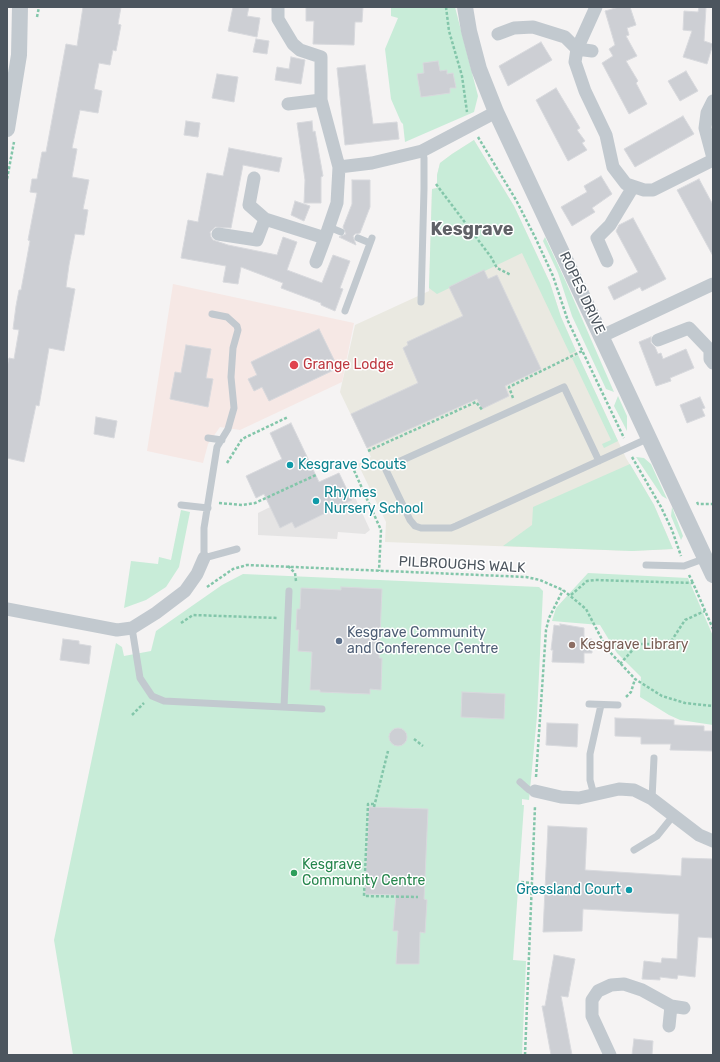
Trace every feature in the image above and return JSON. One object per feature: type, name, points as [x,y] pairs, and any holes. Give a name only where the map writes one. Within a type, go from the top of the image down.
[{"type":"street","points":[[7,129],[19,55],[20,7]]},
{"type":"street","points":[[278,7],[278,19],[293,44],[300,50],[321,57],[321,100],[339,167],[337,203],[316,262]]},
{"type":"street","name":"ROPES DRIVE","points":[[465,7],[469,31],[479,69],[496,112],[713,575]]},
{"type":"street","points":[[596,7],[577,49],[575,62],[585,92],[606,134],[613,167],[620,178],[633,187],[653,190],[713,159],[705,128],[706,113],[713,101]]},
{"type":"street","points":[[498,34],[524,26],[533,27],[565,37],[577,49],[592,51]]},
{"type":"street","points":[[288,104],[321,100]]},
{"type":"street","points":[[339,167],[372,163],[422,151],[496,112]]},
{"type":"street","points":[[254,178],[249,205],[265,219],[327,232]]},
{"type":"street","points":[[607,261],[597,238],[610,226],[633,187]]},
{"type":"street","points":[[218,234],[257,240],[265,219]]},
{"type":"street","points":[[602,336],[713,284]]},
{"type":"street","points":[[658,340],[689,328],[710,350],[710,359],[713,363]]},
{"type":"street","points":[[7,609],[110,629],[117,630],[132,628],[178,597],[190,585],[204,558]]},
{"type":"street","points":[[535,791],[561,797],[580,798],[619,789],[643,793],[699,835],[713,840]]},
{"type":"street","points":[[610,1055],[592,1016],[592,1000],[598,991],[611,985],[624,984],[677,1004],[669,1026]]},
{"type":"lane","points":[[421,302],[424,181],[422,151]]},
{"type":"lane","points":[[327,232],[341,232]]},
{"type":"lane","points":[[345,311],[371,240],[358,238]]},
{"type":"lane","points":[[212,314],[228,317],[237,326],[231,377],[234,408],[228,430],[217,447],[203,541],[204,558],[237,549]]},
{"type":"lane","points":[[599,461],[564,387],[386,468],[410,520],[415,526],[421,528],[446,528],[456,526],[599,461],[649,438]]},
{"type":"lane","points":[[208,438],[222,440]]},
{"type":"lane","points":[[181,505],[208,505]]},
{"type":"lane","points":[[646,565],[684,566],[706,558]]},
{"type":"lane","points":[[284,708],[289,592]]},
{"type":"lane","points":[[132,628],[140,678],[152,696],[164,701],[177,703],[322,709]]},
{"type":"lane","points":[[589,704],[618,705]]},
{"type":"lane","points":[[594,795],[590,780],[590,754],[602,705]]},
{"type":"lane","points":[[652,799],[654,758]]},
{"type":"lane","points":[[520,782],[529,790],[535,791]]},
{"type":"lane","points":[[634,850],[658,836],[674,816]]},
{"type":"path","points":[[446,7],[449,32],[462,76],[467,113],[535,237],[553,276],[568,321],[622,434]]},
{"type":"path","points":[[424,181],[433,181],[491,257],[497,268],[511,275]]},
{"type":"path","points":[[507,401],[513,398],[509,387],[582,351]]},
{"type":"path","points":[[368,451],[476,402],[482,412],[488,409]]},
{"type":"path","points":[[210,488],[242,439],[288,417]]},
{"type":"path","points":[[634,460],[672,530],[684,566],[713,629]]},
{"type":"path","points":[[352,466],[381,530],[379,571]]},
{"type":"path","points":[[208,505],[243,505],[255,503],[316,476]]},
{"type":"path","points":[[695,498],[698,504],[713,504]]},
{"type":"path","name":"PILBROUGHS WALK","points":[[190,585],[200,591],[233,569],[248,565],[526,577],[540,580],[571,595],[586,609],[607,649],[635,679],[662,696],[685,703],[713,706]]},
{"type":"path","points":[[571,595],[587,581],[595,580],[693,583]]},
{"type":"path","points":[[525,1055],[535,791],[546,630],[549,618],[563,590]]},
{"type":"path","points":[[620,664],[638,644],[654,644],[672,640],[685,620],[705,611]]},
{"type":"path","points":[[180,623],[193,615],[288,619]]},
{"type":"path","points":[[618,705],[631,692],[635,679]]},
{"type":"path","points":[[132,715],[152,696]]},
{"type":"path","points":[[414,739],[423,746]]},
{"type":"path","points":[[388,751],[374,806],[368,804],[364,896],[418,898]]},
{"type":"path","points":[[521,882],[532,883]]},
{"type":"shaded area","points":[[474,140],[514,206],[550,283],[561,317],[576,351],[626,458],[654,505],[673,549],[632,551],[385,542],[386,522],[358,464],[371,457],[340,392],[355,325],[429,291],[432,189],[437,188],[437,175],[440,163]]},
{"type":"shaded area","points":[[173,284],[354,323],[342,382],[240,430],[220,427],[208,444],[203,463],[147,451]]},
{"type":"shaded area","points":[[339,473],[349,494],[353,493],[370,530],[365,534],[338,532],[337,539],[258,535],[258,513]]},
{"type":"green space","points":[[391,7],[455,7],[478,96],[474,112],[405,142],[403,124],[391,99],[385,49],[398,18],[391,16]]},
{"type":"green space","points":[[474,140],[514,206],[550,283],[561,317],[576,351],[570,354],[522,253],[437,294],[429,288],[432,189],[437,188],[437,175],[440,163]]},
{"type":"green space","points":[[545,237],[614,392],[606,389],[572,316],[558,273],[543,241]]},
{"type":"green space","points":[[578,355],[618,441],[604,448],[602,444],[611,440],[572,358]]},
{"type":"green space","points":[[618,396],[627,416],[627,431],[614,406]]},
{"type":"green space","points":[[636,457],[644,458],[651,464],[667,499],[662,496]]},
{"type":"green space","points":[[630,464],[654,505],[673,549],[632,551],[503,546],[532,525],[533,507]]},
{"type":"green space","points":[[672,507],[683,536],[681,540],[671,516]]},
{"type":"green space","points":[[181,510],[190,512],[179,567],[166,587],[146,600],[124,608],[131,561],[158,564],[159,557],[171,560]]},
{"type":"green space","points":[[588,573],[688,578],[713,636],[713,725],[680,720],[640,697],[641,677],[617,653],[600,625],[552,621],[556,608]]},
{"type":"green space","name":"Kesgrave Community Centre","points":[[243,574],[539,587],[543,591],[537,716],[529,800],[522,799],[522,805],[524,805],[513,960],[526,961],[522,1055],[73,1055],[54,940],[116,643],[122,647],[124,656],[151,651],[156,631],[222,585]]},
{"type":"building","points":[[83,7],[121,7],[118,24],[121,25],[116,51],[113,50],[110,65],[99,63],[94,89],[102,91],[98,113],[80,110],[72,148],[77,149],[72,177],[89,180],[83,209],[88,210],[84,235],[75,234],[69,265],[66,287],[75,289],[64,351],[49,348],[39,406],[36,405],[24,462],[7,458],[7,367],[9,358],[14,359],[19,330],[13,329],[16,306],[19,290],[21,290],[30,241],[28,240],[37,193],[30,192],[32,179],[37,179],[42,152],[46,152],[66,44],[77,46]]},
{"type":"building","points":[[233,7],[249,7],[247,16],[260,18],[257,37],[228,31]]},
{"type":"building","points":[[306,7],[363,7],[362,22],[355,22],[354,45],[313,44],[314,21],[306,21]]},
{"type":"building","points":[[619,7],[630,7],[636,25],[627,28],[629,35],[626,36],[637,56],[626,61],[638,81],[636,83],[647,104],[629,114],[602,63],[613,56],[609,49],[615,45],[605,11]]},
{"type":"building","points":[[699,7],[706,7],[704,41],[713,44],[707,64],[683,57],[692,31],[683,30],[684,11],[698,12]]},
{"type":"building","points":[[256,39],[269,41],[267,54],[253,52]]},
{"type":"building","points":[[541,42],[552,60],[508,86],[499,66]]},
{"type":"building","points":[[291,57],[305,60],[301,84],[275,80],[277,67],[289,69]]},
{"type":"building","points":[[438,61],[440,71],[447,70],[447,74],[453,73],[456,88],[450,88],[450,93],[421,97],[417,74],[424,73],[423,63]]},
{"type":"building","points":[[365,65],[373,124],[397,122],[399,139],[345,145],[337,68]]},
{"type":"building","points":[[686,71],[698,91],[680,101],[668,81]]},
{"type":"building","points":[[217,74],[238,77],[234,102],[212,98]]},
{"type":"building","points":[[556,88],[580,128],[577,130],[585,141],[582,143],[587,150],[568,161],[536,100]]},
{"type":"building","points":[[683,116],[694,134],[635,167],[624,149]]},
{"type":"building","points":[[186,121],[200,123],[198,137],[184,135]]},
{"type":"building","points":[[312,121],[323,176],[321,177],[321,203],[304,203],[305,180],[297,123]]},
{"type":"building","points":[[229,148],[282,158],[279,172],[243,165],[231,228],[215,227],[210,232],[211,237],[213,240],[228,245],[277,255],[283,237],[297,242],[287,270],[322,283],[333,255],[350,261],[340,288],[343,289],[335,311],[321,305],[321,303],[281,288],[283,283],[241,267],[238,284],[223,282],[226,266],[181,258],[188,220],[198,222],[207,173],[223,176]]},
{"type":"building","points":[[601,176],[612,194],[592,208],[595,212],[572,226],[561,207],[587,192],[584,186]]},
{"type":"building","points":[[699,179],[713,205],[713,256],[677,190]]},
{"type":"building","points":[[352,180],[370,180],[370,207],[360,233],[353,236],[356,245],[339,237],[346,234],[343,227],[352,204]]},
{"type":"building","points":[[295,201],[310,206],[304,221],[291,215]]},
{"type":"building","points":[[633,218],[666,279],[642,291],[640,287],[614,300],[608,287],[638,272],[616,231],[619,225]]},
{"type":"building","points":[[484,270],[488,279],[497,275],[541,369],[505,386],[509,396],[482,409],[477,399],[367,448],[351,414],[418,383],[403,348],[408,345],[407,342],[463,316],[449,287]]},
{"type":"building","name":"Grange Lodge","points":[[319,329],[338,368],[269,401],[262,387],[254,391],[248,379],[257,375],[251,362]]},
{"type":"building","points":[[651,337],[651,343],[655,347],[658,354],[661,353],[663,359],[686,349],[694,368],[670,378],[671,381],[656,386],[639,342]]},
{"type":"building","points":[[186,345],[211,349],[206,378],[213,379],[208,407],[170,399],[175,372],[181,373]]},
{"type":"building","points":[[700,397],[705,408],[702,409],[705,416],[687,423],[680,405]]},
{"type":"building","points":[[96,417],[117,421],[114,438],[94,434]]},
{"type":"building","points":[[291,423],[319,482],[339,473],[352,500],[295,528],[292,522],[280,528],[264,494],[256,498],[246,476],[282,459],[270,433]]},
{"type":"building","name":"Kesgrave Community and Conference Centre","points":[[341,587],[382,589],[379,658],[382,658],[381,690],[370,689],[370,694],[320,692],[320,690],[310,690],[312,652],[298,651],[299,630],[296,630],[297,609],[300,609],[301,588],[341,590]]},
{"type":"building","name":"Kesgrave Library","points":[[560,624],[584,628],[584,639],[592,639],[592,653],[584,653],[584,663],[552,662],[553,650],[551,650],[554,625],[560,626]]},
{"type":"building","points":[[63,639],[79,641],[79,644],[91,646],[89,664],[60,660]]},
{"type":"building","points":[[462,692],[505,694],[504,719],[461,717]]},
{"type":"building","points":[[615,718],[674,720],[674,725],[704,726],[704,731],[713,731],[713,751],[670,750],[671,744],[641,744],[641,737],[615,736]]},
{"type":"building","points":[[547,723],[578,724],[577,747],[546,745]]},
{"type":"building","points":[[398,728],[404,731],[407,737],[404,743],[398,746],[392,743],[389,737],[392,731]]},
{"type":"building","points":[[369,807],[428,809],[424,899],[427,900],[425,933],[420,932],[419,964],[396,964],[398,931],[393,931],[396,895],[365,894]]},
{"type":"building","name":"Gressland Court","points":[[548,826],[587,828],[585,870],[681,876],[682,858],[713,859],[713,938],[698,937],[695,977],[678,975],[677,979],[660,977],[660,980],[642,979],[644,961],[661,963],[662,958],[677,959],[679,914],[583,909],[582,931],[543,932]]},
{"type":"building","points":[[554,955],[575,959],[568,997],[561,996],[572,1055],[551,1055],[542,1006],[545,1006]]},
{"type":"building","points":[[634,1039],[653,1041],[652,1055],[632,1055]]},
{"type":"place","name":"Grange Lodge","points":[[294,365]]},
{"type":"place","name":"Kesgrave Scouts","points":[[290,465]]},
{"type":"place","name":"Rhymes Nursery School","points":[[316,501]]},
{"type":"place","name":"Kesgrave Community and Conference Centre","points":[[339,641]]},
{"type":"place","name":"Kesgrave Library","points":[[572,645]]},
{"type":"place","name":"Kesgrave Community Centre","points":[[294,873]]},
{"type":"place","name":"Gressland Court","points":[[629,890]]},
{"type":"district","name":"Kesgrave","points":[[472,230]]}]
